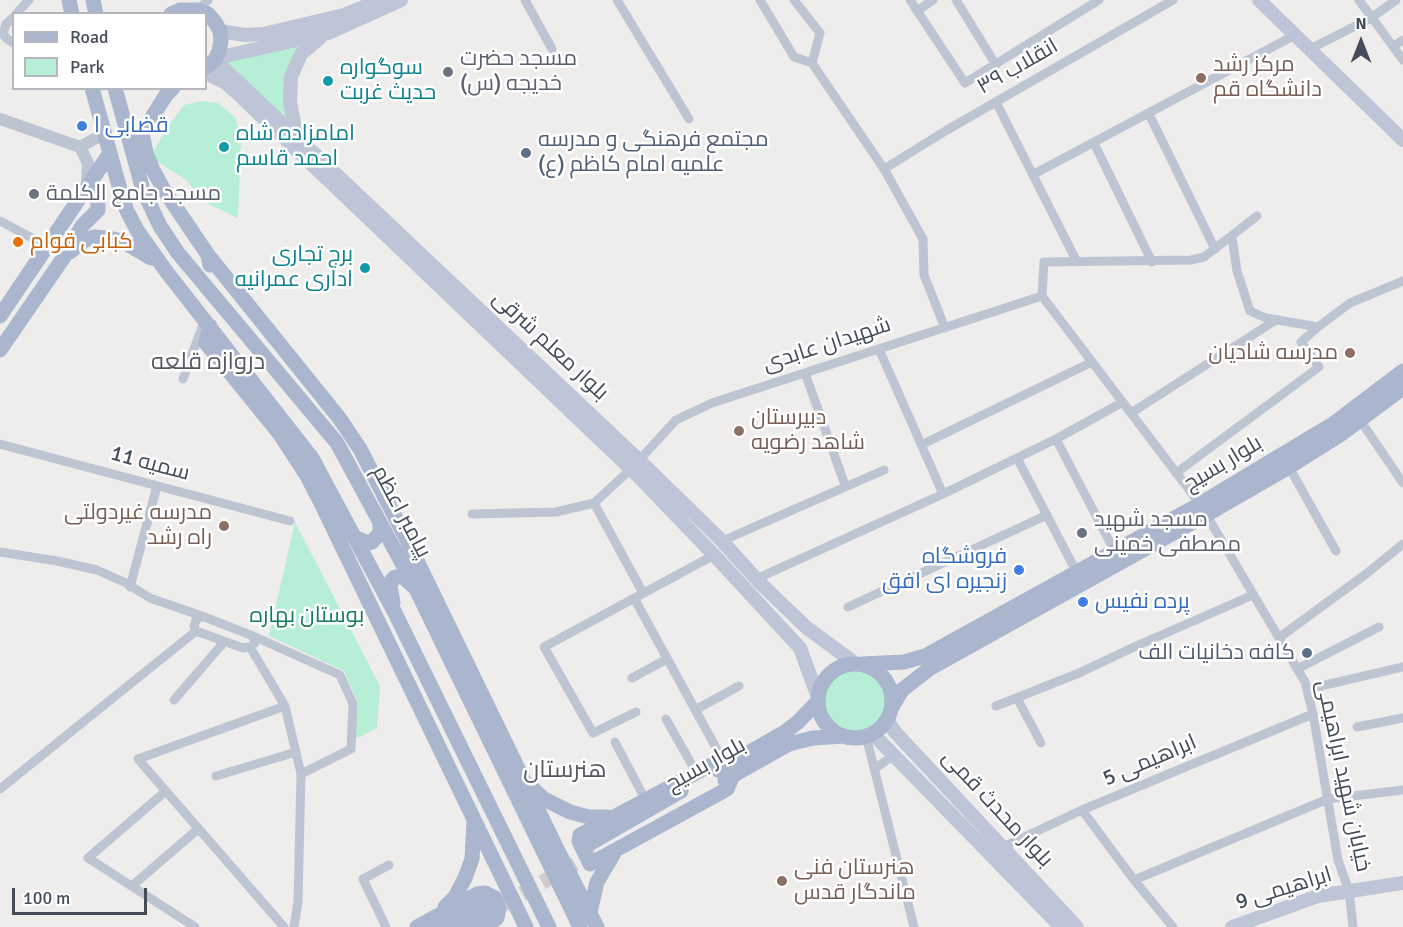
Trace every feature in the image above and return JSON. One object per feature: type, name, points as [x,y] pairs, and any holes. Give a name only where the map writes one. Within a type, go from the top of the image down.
[{"type":"main road","points":[[220,32],[245,35],[263,34],[344,15],[380,0]]},
{"type":"main road","points":[[212,62],[327,33],[401,0]]},
{"type":"main road","points":[[1259,0],[1403,140]]},
{"type":"main road","points":[[178,8],[203,5]]},
{"type":"main road","points":[[207,12],[220,32],[221,41],[212,62]]},
{"type":"main road","points":[[296,134],[290,102],[291,77],[301,54],[327,33]]},
{"type":"main road","name":"بلوار معلم شرقی","points":[[212,62],[296,134],[635,464],[714,555],[800,648],[818,699]]},
{"type":"main road","name":"بلوار معلم شرقی","points":[[207,74],[226,83],[236,92],[635,464],[722,541],[756,579],[807,628],[859,664]]},
{"type":"main road","points":[[93,90],[127,211],[145,243],[312,458],[395,613],[549,927]]},
{"type":"main road","name":"پیامبر اعظم","points":[[116,90],[143,190],[160,226],[178,253],[337,443],[381,522],[565,879],[580,927]]},
{"type":"main road","points":[[164,190],[134,159],[142,133],[172,90]]},
{"type":"main road","points":[[142,133],[146,153],[164,190],[208,255],[340,418],[360,449],[406,538],[523,779],[565,879],[590,912],[597,927]]},
{"type":"main road","points":[[0,316],[110,153]]},
{"type":"main road","points":[[0,350],[82,226],[98,210],[98,203],[93,193],[84,191]]},
{"type":"main road","points":[[63,257],[84,241],[94,237],[108,238],[122,241],[145,253],[166,271]]},
{"type":"main road","points":[[208,255],[211,292]]},
{"type":"main road","points":[[207,323],[206,343],[279,433],[307,476],[526,927]]},
{"type":"main road","name":"بلوار بسیج","points":[[889,714],[902,690],[929,669],[1204,509],[1333,424],[1403,371]]},
{"type":"main road","name":"بلوار بسیج","points":[[859,664],[904,662],[925,656],[1114,552],[1289,466],[1360,420],[1403,388]]},
{"type":"main road","points":[[354,537],[368,543],[372,542],[380,533],[381,522]]},
{"type":"main road","points":[[395,613],[390,593],[392,580],[396,577],[403,577],[416,589]]},
{"type":"main road","points":[[859,664],[873,668],[889,685],[892,697],[889,714],[879,729],[869,734],[856,738],[844,736],[832,730],[824,721],[819,710],[818,699],[821,685],[828,675],[838,668],[859,664]]},
{"type":"main road","name":"بلوار بسیج","points":[[729,771],[798,722],[818,699]]},
{"type":"main road","name":"بلوار محدث قمی","points":[[889,714],[895,732],[1077,927]]},
{"type":"main road","points":[[869,734],[894,756],[1061,927]]},
{"type":"main road","name":"بلوار بسیج","points":[[593,847],[729,771],[789,744],[813,738],[844,736]]},
{"type":"main road","points":[[711,765],[729,771],[727,789],[590,864],[579,841],[580,835],[711,765]]},
{"type":"main road","points":[[523,779],[544,799],[570,812],[589,817],[611,817]]},
{"type":"main road","points":[[438,922],[455,897],[472,859],[474,819]]},
{"type":"main road","points":[[590,912],[597,882],[615,852]]},
{"type":"main road","name":"ابراهیمی 9","points":[[1232,927],[1318,896],[1403,883]]},
{"type":"main road","points":[[417,927],[486,914]]},
{"type":"main road","points":[[463,927],[486,914]]},
{"type":"street","points":[[18,12],[29,0]]},
{"type":"street","points":[[525,0],[552,49]]},
{"type":"street","points":[[617,0],[689,119]]},
{"type":"street","points":[[760,0],[794,57],[812,63],[884,169],[923,239],[924,275],[945,328]]},
{"type":"street","points":[[794,0],[820,33],[812,63]]},
{"type":"street","points":[[909,0],[965,83],[1099,0]]},
{"type":"street","points":[[916,11],[933,0]]},
{"type":"street","points":[[956,0],[996,65]]},
{"type":"street","name":"انقلاب ۳۹","points":[[884,169],[947,130],[1173,0]]},
{"type":"street","points":[[1359,0],[1403,60]]},
{"type":"street","points":[[1310,49],[1371,18],[1396,0]]},
{"type":"street","points":[[12,18],[6,24],[3,34],[12,42]]},
{"type":"street","points":[[1034,174],[1295,35]]},
{"type":"street","points":[[1393,46],[1403,40]]},
{"type":"street","points":[[996,102],[1077,262]]},
{"type":"street","points":[[1149,114],[1215,249]]},
{"type":"street","points":[[0,120],[80,147],[88,163],[84,191]]},
{"type":"street","points":[[80,147],[104,132]]},
{"type":"street","points":[[1094,143],[1152,262]]},
{"type":"street","points":[[1042,296],[1044,262],[1191,260],[1203,257],[1257,216]]},
{"type":"street","points":[[0,221],[46,246]]},
{"type":"street","points":[[1232,237],[1237,271],[1250,311],[1255,315],[1276,320],[1318,327]]},
{"type":"street","points":[[1176,472],[1319,367],[1300,342],[1350,303],[1403,281]]},
{"type":"street","name":"شهیدان عابدی","points":[[594,503],[676,420],[712,403],[1042,296]]},
{"type":"street","name":"خیابان شهید ابراهیمی","points":[[1042,296],[1204,509],[1308,689],[1338,860],[1348,891],[1353,927]]},
{"type":"street","points":[[1131,413],[1276,320]]},
{"type":"street","points":[[183,379],[207,323]]},
{"type":"street","points":[[879,349],[943,494]]},
{"type":"street","points":[[922,444],[1092,362]]},
{"type":"street","points":[[805,373],[845,485]]},
{"type":"street","points":[[756,579],[943,494],[1056,439],[1123,402]]},
{"type":"street","points":[[1360,420],[1403,483]]},
{"type":"street","points":[[1056,439],[1114,552]]},
{"type":"street","name":"سمیه 11","points":[[0,444],[290,521]]},
{"type":"street","points":[[1017,458],[1077,573]]},
{"type":"street","points":[[1289,466],[1336,551]]},
{"type":"street","points":[[722,541],[845,485],[884,470]]},
{"type":"street","points":[[130,587],[157,486]]},
{"type":"street","points":[[472,514],[556,512],[594,503],[643,593]]},
{"type":"street","points":[[848,608],[1047,515]]},
{"type":"street","points":[[1280,637],[1403,544]]},
{"type":"street","points":[[0,552],[96,570],[150,598],[254,636],[340,675],[353,704],[351,750],[302,774]]},
{"type":"street","points":[[636,712],[593,733],[544,647],[714,555]]},
{"type":"street","points":[[996,706],[1079,673],[1253,595]]},
{"type":"street","points":[[634,598],[729,771]]},
{"type":"street","points":[[196,631],[194,626],[196,620],[202,616]]},
{"type":"street","points":[[1297,669],[1379,627]]},
{"type":"street","points":[[196,631],[243,648],[255,643],[254,636]]},
{"type":"street","points":[[0,789],[196,631]]},
{"type":"street","points":[[174,700],[224,642]]},
{"type":"street","points":[[250,647],[285,705],[302,774],[298,902],[294,927]]},
{"type":"street","points":[[632,678],[667,659]]},
{"type":"street","points":[[1308,689],[1403,667]]},
{"type":"street","points":[[695,710],[739,686]]},
{"type":"street","points":[[1017,698],[1041,743]]},
{"type":"street","points":[[284,927],[138,759],[285,705]]},
{"type":"street","name":"ابراهیمی 5","points":[[1003,847],[1082,810],[1313,714]]},
{"type":"street","points":[[1358,727],[1403,718]]},
{"type":"street","points":[[666,719],[696,772]]},
{"type":"street","points":[[869,734],[874,769],[914,927]]},
{"type":"street","points":[[615,742],[645,799]]},
{"type":"street","points":[[216,777],[296,752]]},
{"type":"street","points":[[874,769],[894,756]]},
{"type":"street","points":[[1134,880],[1328,799],[1403,790]]},
{"type":"street","points":[[166,791],[88,858],[195,927]]},
{"type":"street","points":[[1082,810],[1134,880],[1173,927]]},
{"type":"street","points":[[132,886],[198,829]]},
{"type":"street","points":[[386,927],[363,879],[389,865]]},
{"type":"green space","points":[[328,33],[295,66],[296,134],[216,59]]},
{"type":"green space","name":"امامزاده شاه احمد قاسم","points":[[201,101],[218,103],[235,117],[241,139],[238,218],[204,202],[186,180],[150,157],[168,126],[184,105]]},
{"type":"green space","name":"بوستان بهاره","points":[[295,522],[380,686],[377,728],[355,739],[358,703],[344,671],[269,636]]},
{"type":"green space","points":[[849,670],[861,670],[877,679],[884,689],[886,701],[884,713],[877,723],[861,732],[849,732],[838,727],[829,718],[824,707],[824,695],[829,684],[838,675]]},
{"type":"tunnel","points":[[502,905],[596,852]]},
{"type":"place","name":"مسجد حضرت خدیجه (س)","points":[[448,72]]},
{"type":"place","name":"مرکز رشد دانشگاه قم","points":[[1201,78]]},
{"type":"place","name":"سوگواره حدیث غربت","points":[[328,81]]},
{"type":"place","name":"قضابی ا","points":[[82,126]]},
{"type":"place","name":"امامزاده شاه احمد قاسم","points":[[224,147]]},
{"type":"place","name":"مجتمع فرهنگی و مدرسه علمیه امام کاظم (ع)","points":[[526,153]]},
{"type":"place","name":"مسجد جامع الکلمة","points":[[34,194]]},
{"type":"place","name":"کبابی قوام","points":[[18,242]]},
{"type":"place","name":"برج تجاری اداری عمرانیه","points":[[365,268]]},
{"type":"place","name":"مدرسه شادیان","points":[[1350,353]]},
{"type":"place","name":"دبیرستان شاهد رضویه","points":[[739,431]]},
{"type":"place","name":"مدرسه غیردولتی راه رشد","points":[[224,526]]},
{"type":"place","name":"مسجد شهید مصطفی خمینی","points":[[1082,533]]},
{"type":"place","name":"فروشگاه زنجیره ای افق","points":[[1019,570]]},
{"type":"place","name":"پرده نفیس","points":[[1083,602]]},
{"type":"place","name":"کافه دخانیات الف","points":[[1307,653]]},
{"type":"place","name":"هنرستان فنی ماندگار قدس","points":[[782,881]]},
{"type":"district","name":"دروازه قلعه","points":[[208,363]]},
{"type":"district","name":"هنرستان","points":[[565,771]]}]
